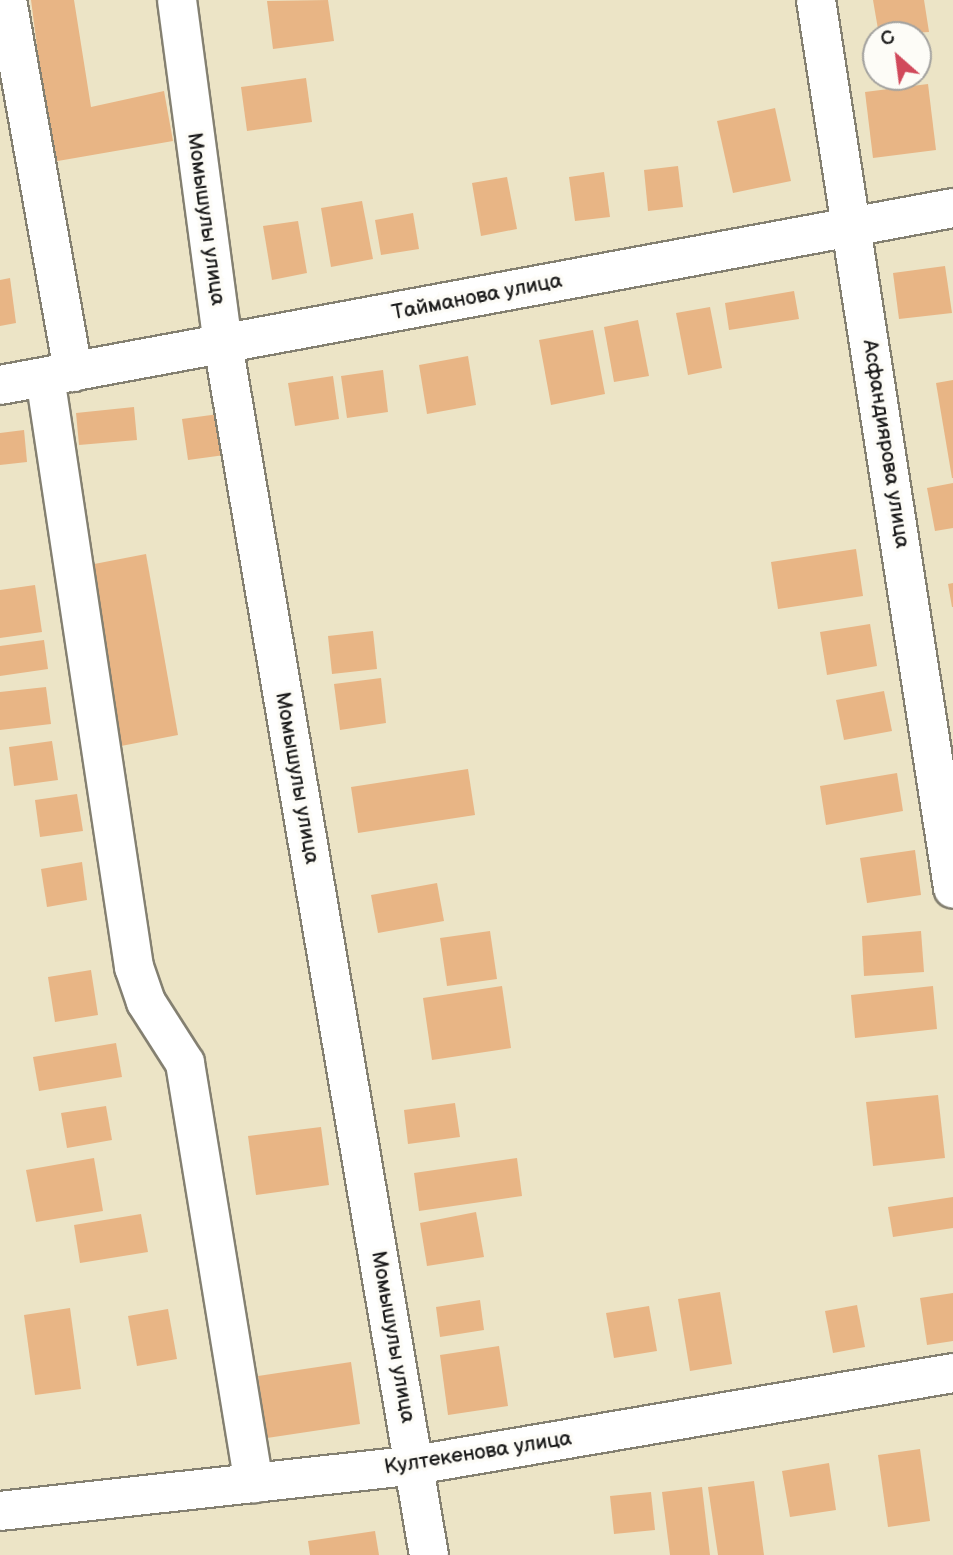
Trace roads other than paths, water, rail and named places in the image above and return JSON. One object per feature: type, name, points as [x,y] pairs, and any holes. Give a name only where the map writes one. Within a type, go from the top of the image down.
[{"type":"street","points":[[7,0],[59,375],[134,967],[146,1002],[185,1063],[254,1483]]},
{"type":"street","name":"Момышулы улица","points":[[177,0],[223,344],[429,1555]]},
{"type":"street","name":"Асфандиярова улица","points":[[816,0],[953,888]]},
{"type":"street","name":"Тайманова улица","points":[[0,385],[953,208]]},
{"type":"street","name":"Култекенова улица","points":[[0,1511],[415,1465],[953,1373]]}]
